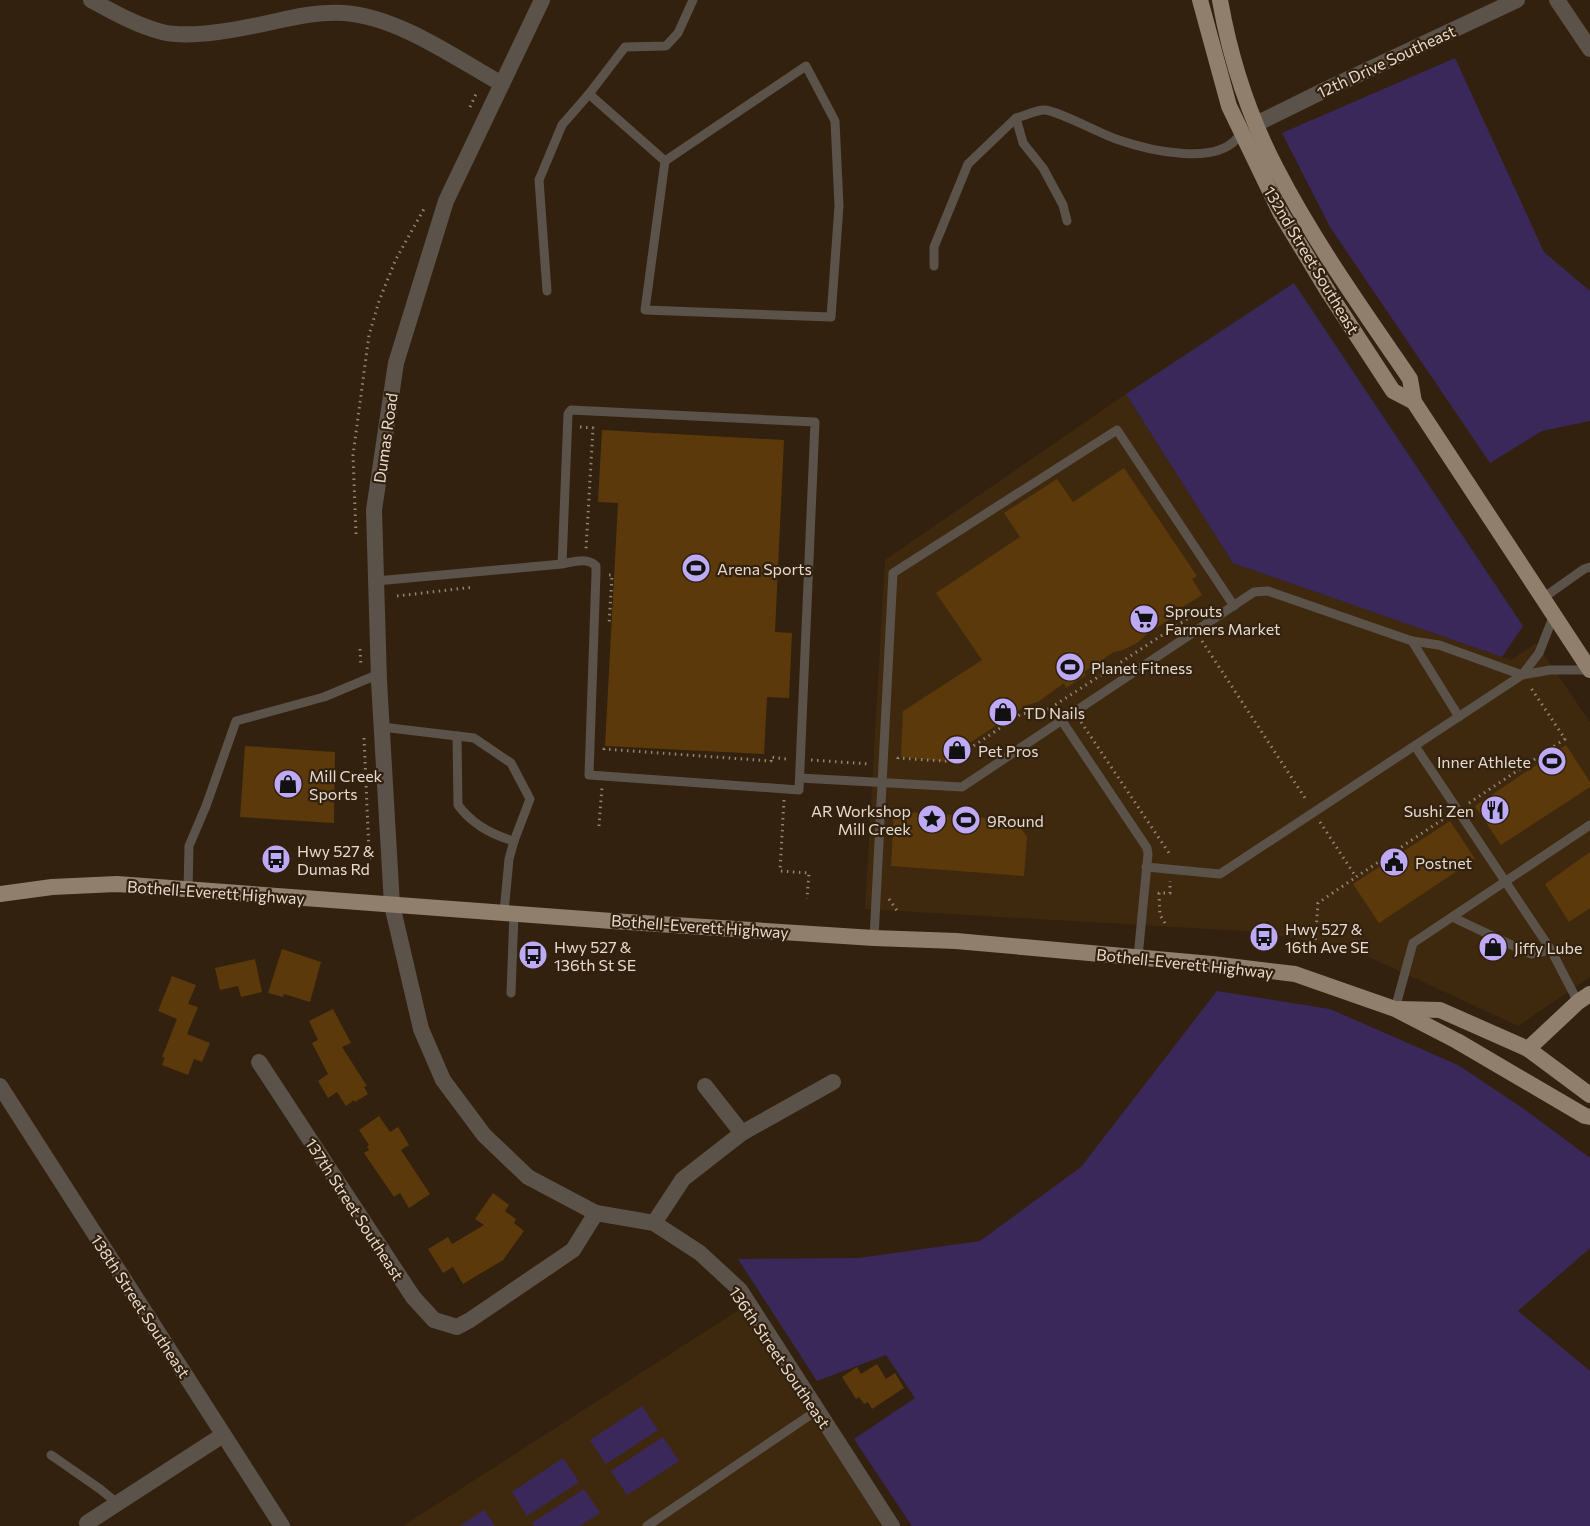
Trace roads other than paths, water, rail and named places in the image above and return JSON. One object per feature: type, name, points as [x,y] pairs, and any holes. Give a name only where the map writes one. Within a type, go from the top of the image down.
[{"type":"main road","name":"132nd Street Southeast","points":[[1200,0],[1229,106],[1280,212],[1329,293],[1393,391],[1414,402]]},
{"type":"main road","name":"132nd Street Southeast","points":[[1220,0],[1251,113],[1276,168],[1326,255],[1410,380],[1414,402],[1590,670]]},
{"type":"main road","name":"Bothell-Everett Highway","points":[[0,894],[52,887],[117,884],[874,938],[956,941],[1295,974],[1395,1009],[1457,1041],[1590,1117]]},
{"type":"main road","points":[[1457,1041],[1528,1049],[1584,998]]},
{"type":"main road","name":"Bothell-Everett Highway","points":[[1395,1009],[1440,1010],[1528,1049],[1590,1095]]},
{"type":"street","points":[[91,0],[111,12],[163,32],[210,33],[320,13],[346,14],[382,21],[417,37],[502,84]]},
{"type":"street","name":"Dumas Road","points":[[392,905],[379,674],[374,510],[396,363],[446,201],[542,0]]},
{"type":"street","name":"12th Drive Southeast","points":[[1256,124],[1517,0]]},
{"type":"street","points":[[1557,0],[1590,49]]},
{"type":"street","name":"136th Street Southeast","points":[[392,905],[421,1029],[442,1080],[484,1135],[528,1177],[596,1214],[654,1223],[700,1253],[740,1290],[892,1526]]},
{"type":"street","name":"137th Street Southeast","points":[[260,1062],[413,1297],[434,1320],[457,1327],[470,1320],[573,1250],[596,1214]]},
{"type":"street","points":[[654,1223],[683,1179],[742,1133],[833,1082]]},
{"type":"street","name":"138th Street Southeast","points":[[0,1086],[282,1526]]},
{"type":"street","points":[[705,1086],[742,1133]]},
{"type":"street","points":[[87,1523],[223,1435]]},
{"type":"lane","points":[[547,291],[539,180],[562,125],[625,46],[666,46],[678,33],[693,0]]},
{"type":"lane","points":[[806,66],[835,121],[839,206],[831,317],[645,310],[665,160],[806,66]]},
{"type":"lane","points":[[589,94],[665,160]]},
{"type":"lane","points":[[934,266],[934,248],[968,164],[1016,118],[1044,110],[1117,140],[1185,154],[1215,153],[1236,142],[1241,132]]},
{"type":"lane","points":[[1016,118],[1023,143],[1044,168],[1063,205],[1067,220]]},
{"type":"lane","points":[[376,581],[592,562],[596,566],[596,573],[589,775],[799,790],[815,422],[574,409],[568,414],[567,426],[562,564]]},
{"type":"lane","points":[[874,938],[893,573],[1117,430],[1234,606]]},
{"type":"lane","points":[[1543,598],[1590,567]]},
{"type":"lane","points":[[800,778],[962,788],[1254,592],[1268,591],[1412,640],[1439,645],[1522,675],[1550,670],[1590,670]]},
{"type":"lane","points":[[1146,867],[1220,874],[1522,675],[1539,653],[1554,615]]},
{"type":"lane","points":[[1412,640],[1459,717]]},
{"type":"lane","points":[[188,890],[189,846],[206,806],[236,721],[324,697],[379,674]]},
{"type":"lane","points":[[1065,719],[1147,848],[1138,957]]},
{"type":"lane","points":[[382,727],[474,738],[511,763],[530,799],[509,859],[511,993]]},
{"type":"lane","points":[[457,736],[458,805],[479,825],[499,837],[514,841]]},
{"type":"lane","points":[[1415,746],[1584,998]]},
{"type":"lane","points":[[1395,1009],[1413,943],[1590,825]]},
{"type":"lane","points":[[1452,917],[1531,954],[1551,950]]},
{"type":"lane","points":[[647,1526],[816,1411]]},
{"type":"lane","points":[[51,1455],[117,1503]]},
{"type":"place","name":"Arena Sports","points":[[696,568]]},
{"type":"place","name":"Sprouts Farmers Market","points":[[1144,619]]},
{"type":"place","name":"Planet Fitness","points":[[1070,667]]},
{"type":"place","name":"TD Nails","points":[[1003,712]]},
{"type":"place","name":"Pet Pros","points":[[957,750]]},
{"type":"place","name":"Inner Athlete","points":[[1552,761]]},
{"type":"place","name":"Mill Creek Sports","points":[[288,784]]},
{"type":"place","name":"Sushi Zen","points":[[1495,810]]},
{"type":"place","name":"AR Workshop Mill Creek","points":[[932,819]]},
{"type":"place","name":"9Round","points":[[966,820]]},
{"type":"place","name":"Hwy 527 & Dumas Rd","points":[[276,859]]},
{"type":"place","name":"Postnet","points":[[1394,862]]},
{"type":"place","name":"Hwy 527 & 16th Ave SE","points":[[1264,937]]},
{"type":"place","name":"Jiffy Lube","points":[[1493,947]]},
{"type":"place","name":"Hwy 527 & 136th St SE","points":[[533,955]]}]
